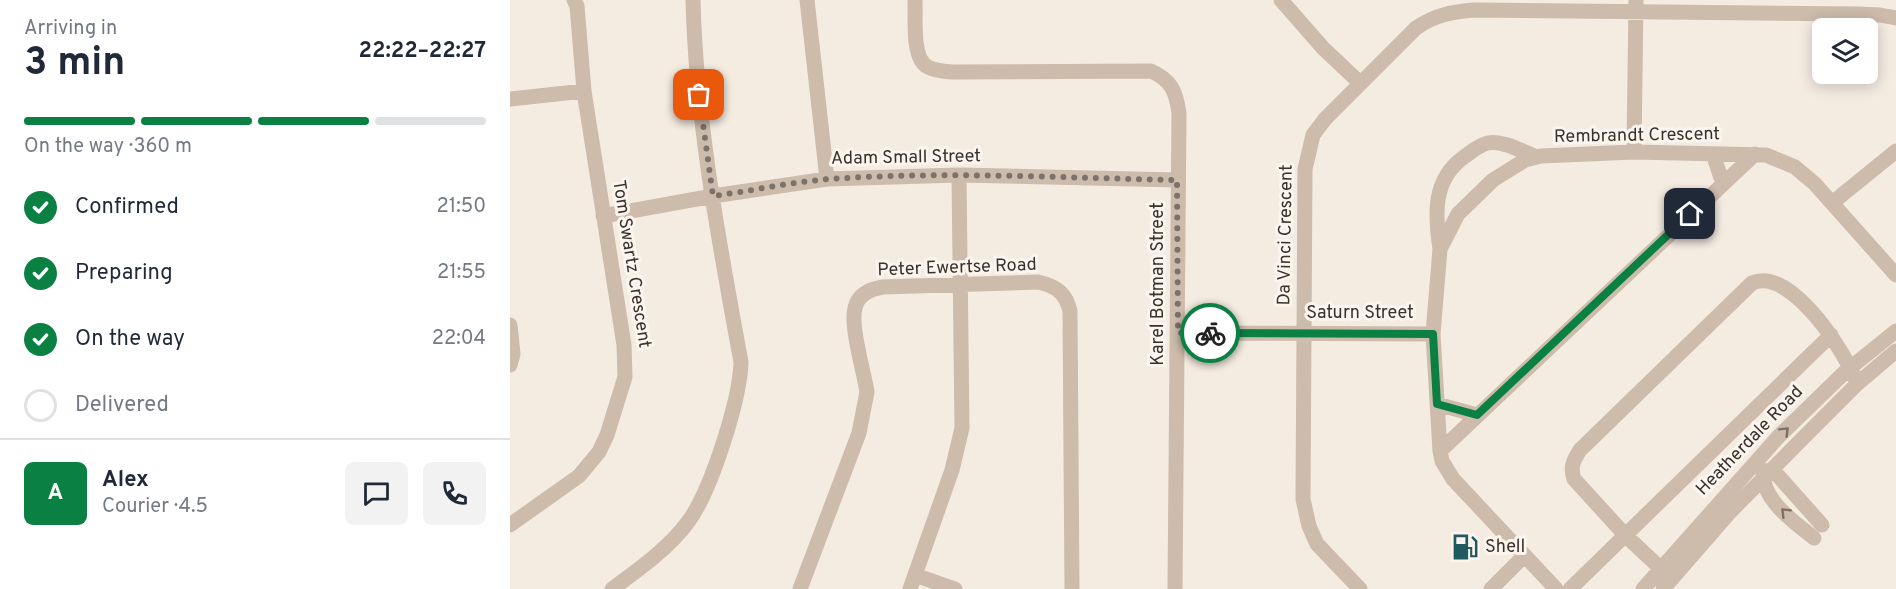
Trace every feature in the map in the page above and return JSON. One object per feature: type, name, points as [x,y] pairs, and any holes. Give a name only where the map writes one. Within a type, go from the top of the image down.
[{"type":"street","name":"Tom Swartz Crescent","points":[[510,525],[579,476],[591,463],[607,435],[625,377],[625,353],[584,91],[577,6],[574,0]]},
{"type":"street","points":[[612,589],[632,583],[687,523],[697,508],[723,442],[737,396],[741,362],[713,196],[696,72],[693,0]]},
{"type":"street","points":[[807,0],[827,179]]},
{"type":"street","name":"Karel Botman Street","points":[[915,0],[917,49],[922,64],[928,68],[951,72],[1151,71],[1164,77],[1177,95],[1179,113],[1175,589]]},
{"type":"street","points":[[1281,0],[1323,48],[1360,83]]},
{"type":"street","points":[[1634,152],[1636,6]]},
{"type":"street","name":"Da Vinci Crescent","points":[[1360,589],[1317,544],[1309,526],[1303,499],[1305,169],[1314,135],[1325,119],[1416,28],[1440,15],[1473,10],[1636,6],[1880,15],[1896,18]]},
{"type":"street","points":[[510,99],[584,91]]},
{"type":"street","points":[[1440,249],[1437,198],[1446,174],[1457,161],[1488,143],[1500,144],[1537,157]]},
{"type":"street","points":[[1832,203],[1896,151]]},
{"type":"street","name":"Rembrandt Crescent","points":[[1556,589],[1453,479],[1442,460],[1440,451],[1433,334],[1440,249],[1458,214],[1471,200],[1511,167],[1537,157],[1634,152],[1766,154],[1795,167],[1832,203],[1896,275]]},
{"type":"street","points":[[1713,154],[1723,184]]},
{"type":"street","points":[[1440,451],[1755,154]]},
{"type":"street","points":[[955,589],[913,582],[952,470],[962,428],[959,175]]},
{"type":"street","name":"Adam Small Street","points":[[603,216],[713,196],[827,179],[959,175],[1177,180]]},
{"type":"street","points":[[1666,574],[1626,536],[1574,479],[1571,470],[1573,461],[1588,442],[1752,283],[1759,280],[1778,284],[1798,299],[1855,364],[1857,384]]},
{"type":"street","name":"Peter Ewertse Road","points":[[800,589],[859,434],[867,402],[854,321],[855,307],[863,294],[872,289],[1038,282],[1059,290],[1068,301],[1071,330],[1072,589]]},
{"type":"street","points":[[510,325],[513,354],[510,365]]},
{"type":"street","name":"Heatherdale Road","points":[[1666,574],[1716,504],[1763,453],[1855,364],[1896,331]]},
{"type":"street","name":"Saturn Street","points":[[1178,333],[1433,334]]},
{"type":"street","points":[[1570,589],[1831,335]]},
{"type":"street","points":[[1855,364],[1896,345]]},
{"type":"street","name":"Heatherdale Road","points":[[1643,589],[1666,574],[1678,561],[1709,537],[1766,474],[1857,384],[1896,351]]},
{"type":"street","points":[[1437,404],[1477,415]]},
{"type":"street","points":[[1763,453],[1766,474],[1818,531]]},
{"type":"street","points":[[1716,504],[1750,476],[1766,474]]},
{"type":"street","points":[[1491,589],[1524,556]]},
{"type":"way so far","points":[[699,95],[713,196],[827,179],[854,178],[959,175],[1177,180],[1178,333],[1210,333]]},
{"type":"place","name":"Shell","points":[[1465,547]]},
{"type":"route","points":[[1210,333],[1433,334],[1437,404],[1477,415],[1690,214]]}]
